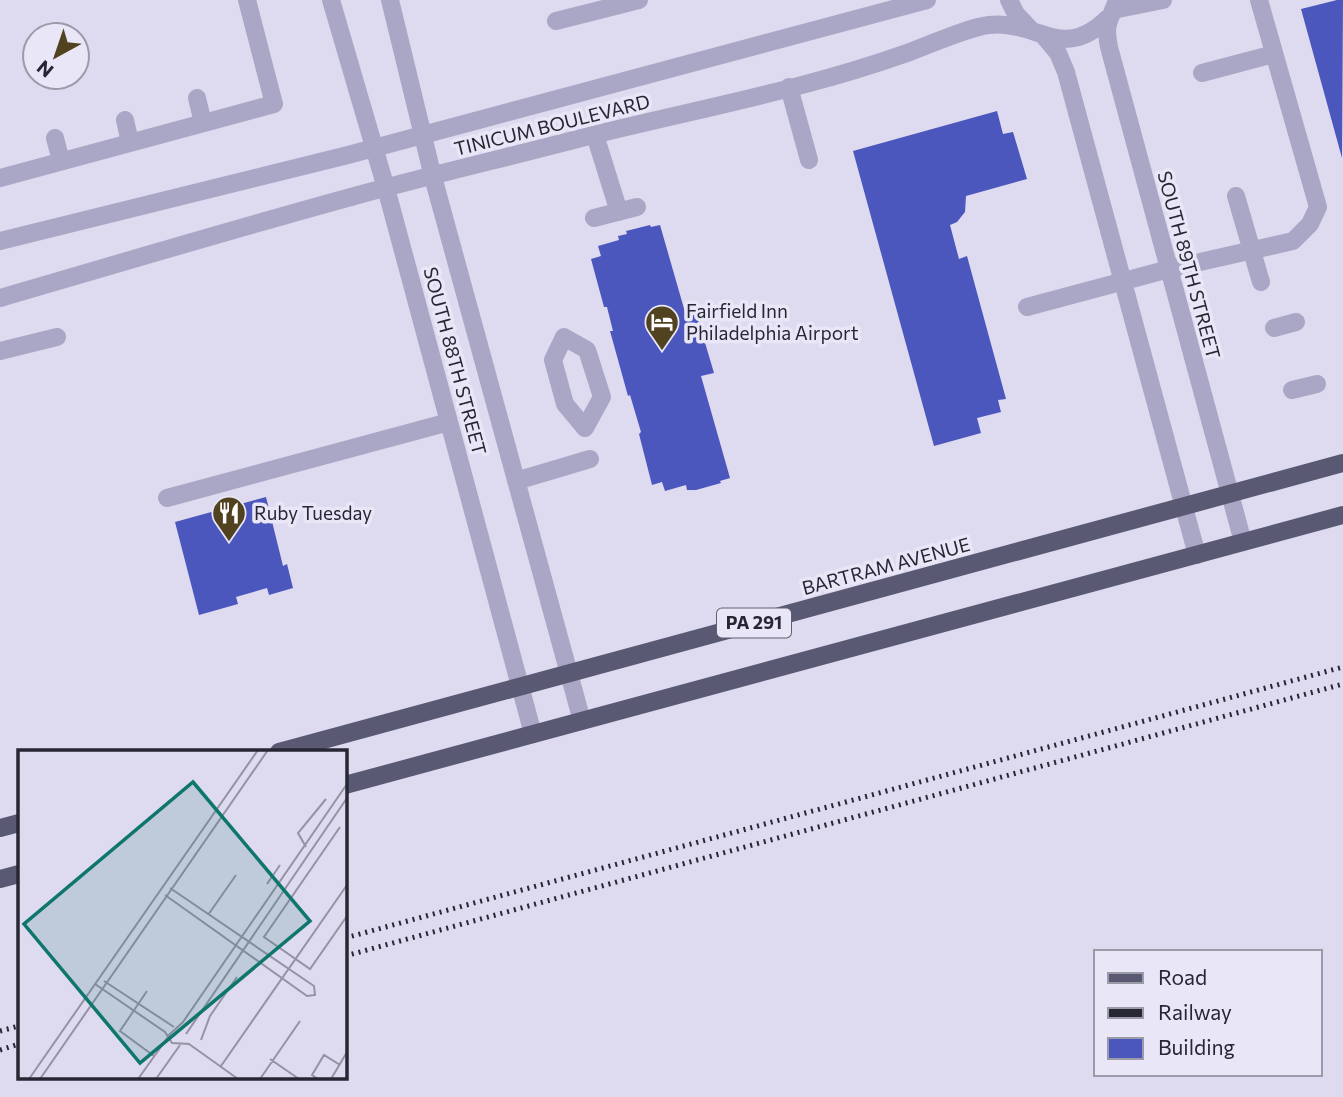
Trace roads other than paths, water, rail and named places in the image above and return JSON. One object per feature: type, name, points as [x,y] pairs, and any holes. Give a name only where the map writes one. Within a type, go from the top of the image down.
[{"type":"main road","name":"BARTRAM AVENUE","points":[[286,750],[1343,463]]},
{"type":"main road","name":"PA 291","points":[[346,785],[1343,515]]},
{"type":"main road","points":[[0,828],[18,823]]},
{"type":"main road","points":[[0,879],[18,874]]},
{"type":"street","points":[[0,178],[274,104],[247,0]]},
{"type":"street","name":"SOUTH 88TH STREET","points":[[331,0],[375,148],[533,734]]},
{"type":"street","name":"SOUTH 88TH STREET","points":[[390,0],[433,177],[582,721]]},
{"type":"street","name":"TINICUM BOULEVARD","points":[[0,241],[375,148],[927,0]]},
{"type":"street","points":[[1009,0],[1016,14],[1058,53],[1066,72],[1197,555]]},
{"type":"street","name":"TINICUM BOULEVARD","points":[[0,299],[386,188],[880,62],[985,25],[1010,24],[1062,40],[1077,38],[1091,33],[1113,9],[1163,0]]},
{"type":"street","points":[[1027,307],[1169,269],[1293,241],[1310,224],[1318,207],[1259,0]]},
{"type":"street","points":[[556,21],[628,1]]},
{"type":"street","name":"SOUTH 89TH STREET","points":[[1113,9],[1106,29],[1109,47],[1243,542]]},
{"type":"street","points":[[1202,73],[1274,54]]},
{"type":"street","points":[[789,87],[809,160]]},
{"type":"street","points":[[197,97],[203,123]]},
{"type":"street","points":[[124,120],[130,142]]},
{"type":"street","points":[[595,135],[619,212]]},
{"type":"street","points":[[55,138],[61,161]]},
{"type":"street","points":[[1236,196],[1261,282]]},
{"type":"street","points":[[594,218],[637,207]]},
{"type":"street","points":[[1274,328],[1296,322]]},
{"type":"street","points":[[0,351],[57,337]]},
{"type":"street","points":[[1292,390],[1317,384]]},
{"type":"street","points":[[167,498],[306,468],[386,447],[449,422]]},
{"type":"street","points":[[516,481],[590,459]]},
{"type":"railway","points":[[346,938],[1343,667]]},
{"type":"railway","points":[[346,956],[1343,684]]},
{"type":"railway","points":[[0,1031],[18,1026]]},
{"type":"railway","points":[[0,1050],[18,1044]]},
{"type":"place","name":"Fairfield Inn Philadelphia Airport","points":[[662,352]]},
{"type":"place","name":"Ruby Tuesday","points":[[229,543]]}]
